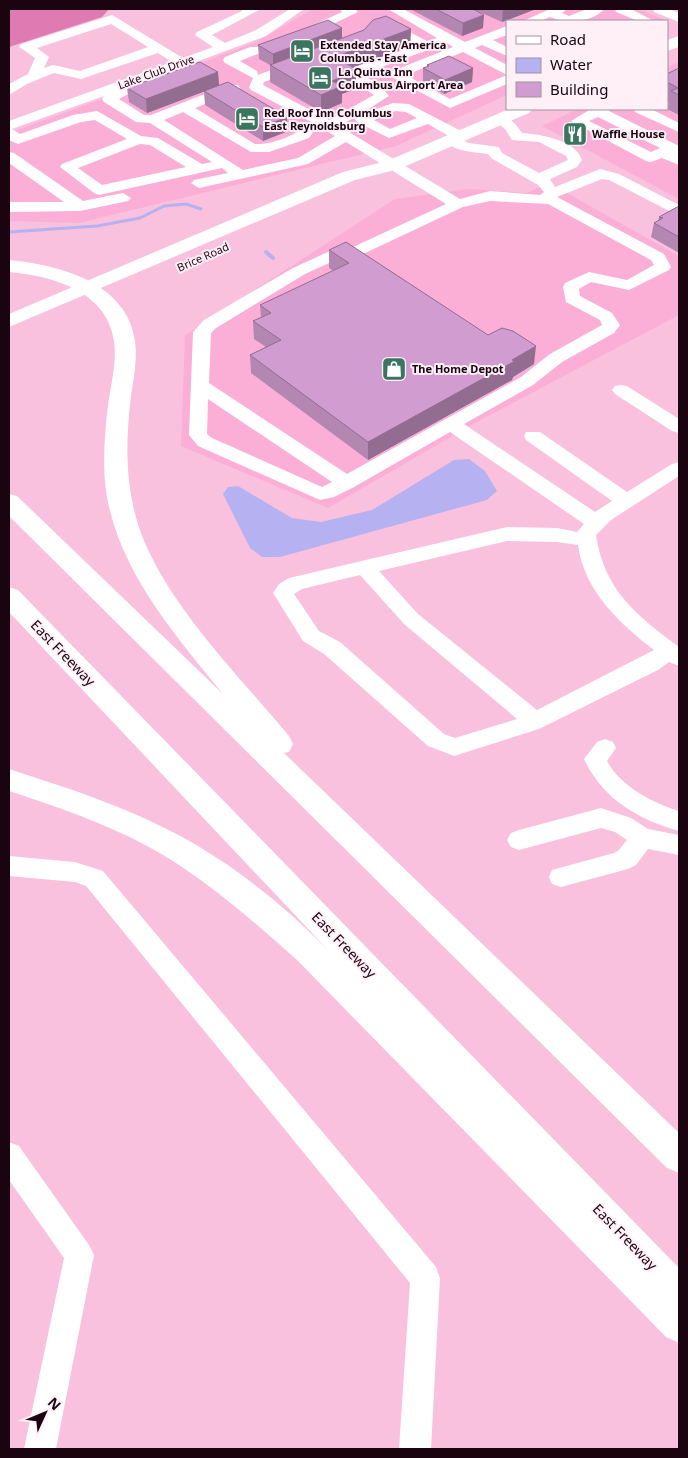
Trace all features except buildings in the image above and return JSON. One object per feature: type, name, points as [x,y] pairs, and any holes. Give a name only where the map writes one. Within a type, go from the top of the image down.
[{"type":"main road","name":"Brice Road","points":[[9,333],[95,294],[367,185],[393,165],[520,110]]},
{"type":"main road","points":[[9,266],[60,274],[73,279],[95,294],[118,319],[125,346],[118,417],[117,471],[122,512],[139,555],[164,598],[342,826]]},
{"type":"main road","name":"Brice Road","points":[[9,322],[95,294]]},
{"type":"main road","name":"Brice Road","points":[[9,342],[95,294]]},
{"type":"main road","points":[[9,502],[679,1156]]},
{"type":"main road","name":"East Freeway","points":[[9,596],[679,1294]]},
{"type":"main road","points":[[9,780],[71,800],[129,824],[188,855],[250,899],[308,950],[679,1324]]},
{"type":"street","points":[[224,48],[202,35],[250,9],[286,18]]},
{"type":"street","name":"Lake Club Drive","points":[[9,126],[224,48],[261,33],[298,9]]},
{"type":"street","points":[[293,36],[352,12],[346,9]]},
{"type":"street","points":[[394,9],[506,69]]},
{"type":"street","points":[[572,20],[598,9]]},
{"type":"street","points":[[621,9],[646,20]]},
{"type":"street","points":[[659,9],[679,18]]},
{"type":"street","points":[[535,20],[556,11],[569,20]]},
{"type":"street","points":[[42,57],[26,47],[112,18],[182,63]]},
{"type":"street","points":[[490,24],[505,31]]},
{"type":"street","points":[[374,30],[387,26],[428,47]]},
{"type":"street","points":[[110,34],[128,28]]},
{"type":"street","points":[[501,82],[450,104],[395,75],[505,31]]},
{"type":"street","points":[[252,74],[230,60],[275,42],[261,33]]},
{"type":"street","points":[[124,44],[142,37]]},
{"type":"street","points":[[220,79],[308,129],[329,126],[382,96],[376,88],[354,76],[360,70],[449,38]]},
{"type":"street","points":[[482,40],[506,52]]},
{"type":"street","points":[[53,69],[81,75],[158,48]]},
{"type":"street","points":[[34,75],[42,57],[59,51]]},
{"type":"street","points":[[441,56],[457,64]]},
{"type":"street","points":[[313,59],[258,80],[256,87],[329,126],[458,204]]},
{"type":"street","points":[[9,91],[34,75],[80,60]]},
{"type":"street","points":[[204,70],[197,66],[109,99],[140,119],[153,119],[234,87]]},
{"type":"street","points":[[480,76],[501,82]]},
{"type":"street","points":[[9,101],[22,110],[27,119]]},
{"type":"street","points":[[184,107],[251,148],[264,149],[304,135],[308,129]]},
{"type":"street","points":[[362,119],[393,107],[409,108],[430,119],[466,147],[494,150],[496,156],[544,182],[548,196],[658,257],[671,267],[629,285],[589,277],[571,287],[572,298],[606,318],[611,325],[608,329],[548,364],[527,381],[347,483],[328,493],[320,494],[204,442],[198,435],[202,332],[210,324],[299,271],[336,254],[357,251],[458,204],[490,196],[548,196],[575,186],[595,175],[607,175],[679,211]]},
{"type":"street","points":[[595,110],[679,158],[662,152],[651,158],[578,121],[595,110]]},
{"type":"street","points":[[642,110],[679,128]]},
{"type":"street","points":[[9,113],[27,119]]},
{"type":"street","points":[[9,133],[18,140],[78,118],[97,115],[138,140]]},
{"type":"street","points":[[153,119],[223,162],[240,175]]},
{"type":"street","points":[[362,119],[389,134],[430,119]]},
{"type":"street","points":[[9,207],[80,206],[303,161],[361,124],[362,119]]},
{"type":"street","points":[[499,119],[510,126],[517,137],[542,138],[573,154],[575,160],[572,164],[538,179]]},
{"type":"street","points":[[199,169],[153,141],[138,140],[68,167],[99,190],[199,169],[223,162]]},
{"type":"street","points":[[9,156],[80,206]]},
{"type":"street","points":[[357,251],[376,263]]},
{"type":"street","points":[[533,354],[548,364]]},
{"type":"street","points":[[200,385],[347,483]]},
{"type":"street","points":[[621,390],[679,427]]},
{"type":"street","points":[[451,424],[591,531]]},
{"type":"street","points":[[533,436],[626,501]]},
{"type":"street","points":[[674,654],[535,721],[454,747],[442,744],[332,648],[311,636],[283,593],[296,583],[507,534],[557,534],[591,531],[626,501],[679,468]]},
{"type":"street","points":[[591,531],[590,561],[601,585],[617,607],[639,629],[674,654]]},
{"type":"street","points":[[364,567],[411,619],[535,721]]},
{"type":"street","points":[[605,748],[595,758],[600,771],[633,801],[656,814],[679,821]]},
{"type":"street","points":[[519,840],[601,818],[623,825],[642,838],[679,845]]},
{"type":"street","points":[[561,877],[619,862],[627,858],[642,838]]},
{"type":"street","points":[[9,866],[75,872],[94,878],[425,1278],[415,1449]]},
{"type":"street","points":[[9,1156],[79,1255],[40,1449]]},
{"type":"shaded area","points":[[9,9],[109,9],[102,17],[9,47]]},
{"type":"shaded area","points":[[313,9],[639,9],[665,20],[506,20],[506,95],[396,146],[79,223],[9,221],[9,133],[254,43]]},
{"type":"shaded area","points":[[679,62],[679,199],[542,126],[576,110],[668,110],[668,68]]},
{"type":"shaded area","points":[[549,183],[679,256],[679,315],[475,423],[328,508],[181,446],[185,335],[395,199],[468,189],[527,193]]},
{"type":"water","points":[[469,459],[485,471],[497,491],[487,500],[280,557],[262,557],[250,548],[223,494],[228,487],[238,486],[292,518],[321,522],[372,510],[454,460]]},
{"type":"waterway","points":[[9,232],[97,226],[140,218],[164,206],[186,204],[201,209]]},
{"type":"waterway","points":[[266,252],[273,258]]},
{"type":"place","name":"Extended Stay America Columbus - East","points":[[302,51]]},
{"type":"place","name":"La Quinta Inn Columbus Airport Area","points":[[320,78]]},
{"type":"place","name":"Red Roof Inn Columbus East Reynoldsburg","points":[[247,119]]},
{"type":"place","name":"Waffle House","points":[[575,134]]},
{"type":"place","name":"The Home Depot","points":[[394,369]]}]
